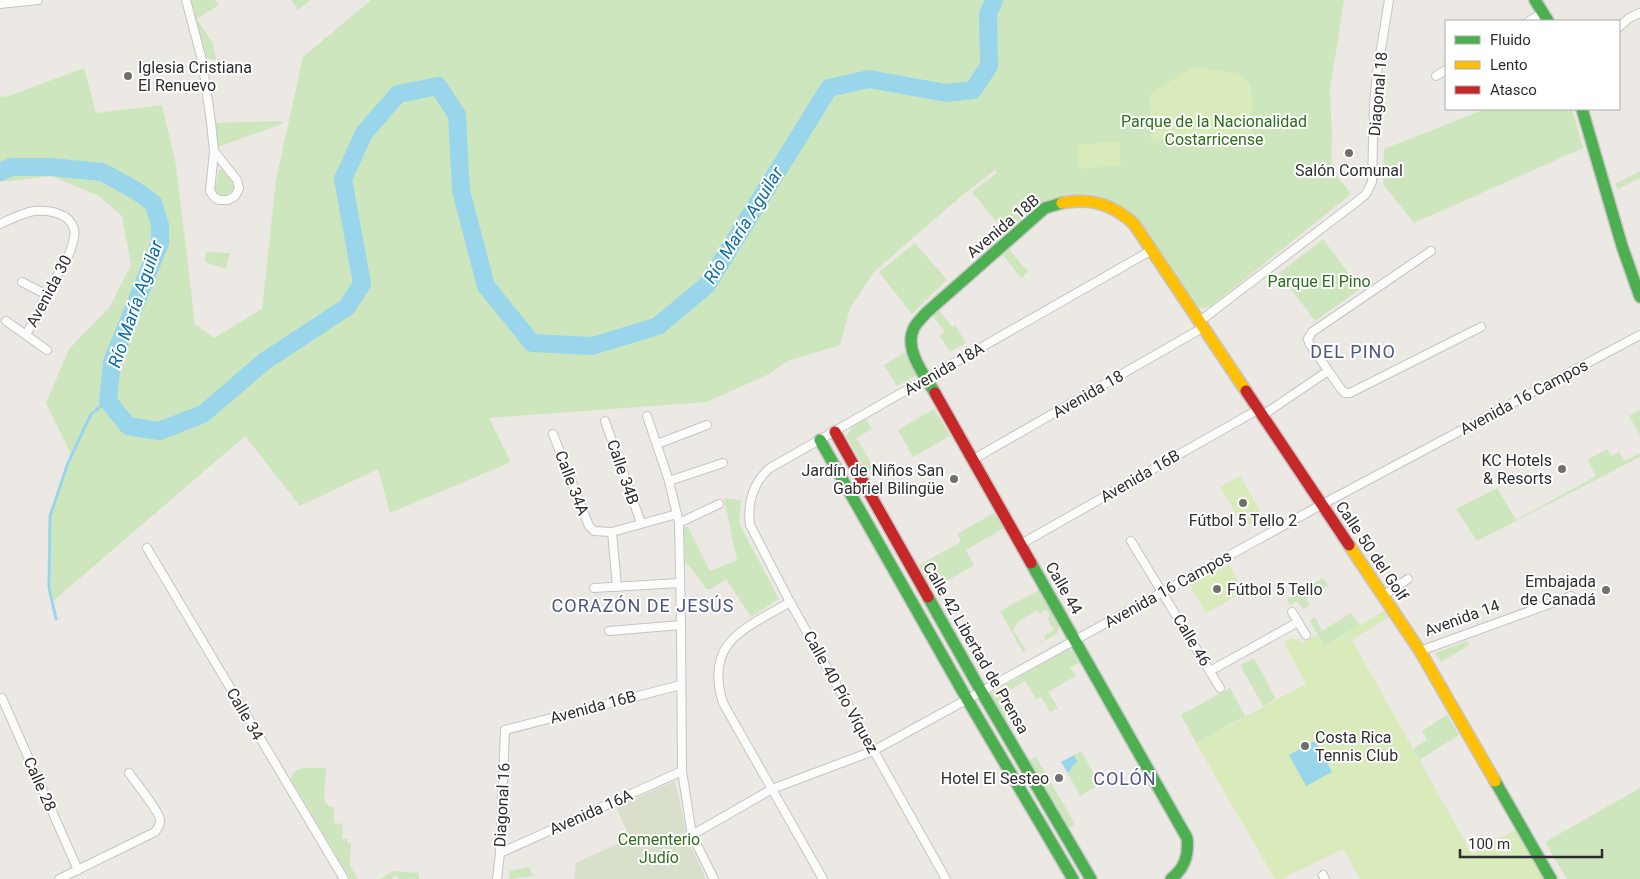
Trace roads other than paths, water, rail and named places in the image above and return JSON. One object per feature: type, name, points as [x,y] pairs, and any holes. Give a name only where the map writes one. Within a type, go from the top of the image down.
[{"type":"street","points":[[0,4],[38,0]]},
{"type":"street","points":[[186,0],[202,60],[214,151],[210,191],[219,200],[228,200],[236,196],[239,189],[237,180],[214,151]]},
{"type":"street","name":"Diagonal 18","points":[[1370,188],[1373,174],[1374,104],[1377,73],[1389,0]]},
{"type":"street","points":[[1533,20],[1546,17],[1535,0]]},
{"type":"street","points":[[1620,26],[1629,18],[1640,14]]},
{"type":"street","points":[[1436,76],[1445,71]]},
{"type":"street","points":[[1582,110],[1630,271],[1640,297]]},
{"type":"street","name":"Avenida 18","points":[[972,460],[1202,324],[1359,200],[1370,188]]},
{"type":"street","name":"Avenida 18B","points":[[912,334],[915,324],[926,313],[1045,208],[1056,203],[1089,200],[1105,204],[1133,223],[1152,250]]},
{"type":"street","name":"Avenida 30","points":[[0,224],[17,216],[33,212],[51,212],[62,214],[74,229],[74,241],[70,252],[26,335]]},
{"type":"street","name":"Calle 50 del Golf","points":[[1152,250],[1420,651],[1551,879]]},
{"type":"street","name":"Avenida 18A","points":[[750,501],[754,489],[765,472],[1152,250]]},
{"type":"street","points":[[1431,251],[1309,335],[1309,343],[1340,390],[1345,393],[1354,392],[1481,327]]},
{"type":"street","points":[[22,282],[47,295]]},
{"type":"street","points":[[6,320],[47,350]]},
{"type":"street","name":"Calle 44","points":[[912,334],[914,356],[1187,838],[1188,858],[1183,868],[1171,879]]},
{"type":"street","name":"Avenida 16 Campos","points":[[692,835],[772,789],[873,751],[1321,504],[1640,335]]},
{"type":"street","name":"Avenida 16B","points":[[1021,544],[1261,412],[1328,371]]},
{"type":"street","points":[[647,416],[669,481],[679,523],[682,771],[692,835],[714,879]]},
{"type":"street","name":"Calle 34B","points":[[605,421],[642,523]]},
{"type":"street","points":[[657,444],[708,425]]},
{"type":"street","name":"Calle 42 Libertad de Prensa","points":[[835,432],[981,691],[1090,879]]},
{"type":"street","name":"Calle 34A","points":[[553,434],[589,526],[594,531],[612,532]]},
{"type":"street","name":"Calle 42 Libertad de Prensa","points":[[820,440],[967,699],[1073,879]]},
{"type":"street","points":[[669,481],[723,463]]},
{"type":"street","name":"Calle 40 Pío Víquez","points":[[750,501],[748,514],[750,525],[790,602],[946,879]]},
{"type":"street","points":[[679,523],[719,504]]},
{"type":"street","points":[[617,587],[612,532],[677,514]]},
{"type":"street","name":"Calle 46","points":[[1131,541],[1220,688]]},
{"type":"street","name":"Calle 34","points":[[147,548],[344,879]]},
{"type":"street","points":[[1384,595],[1408,579]]},
{"type":"street","points":[[594,588],[680,583]]},
{"type":"street","name":"Avenida 14","points":[[1420,651],[1571,596]]},
{"type":"street","points":[[790,602],[738,634],[727,645],[718,668],[717,678],[723,703],[823,879]]},
{"type":"street","points":[[1292,612],[1306,636]]},
{"type":"street","points":[[1210,671],[1298,622]]},
{"type":"street","points":[[609,631],[681,625]]},
{"type":"street","name":"Avenida 16B","points":[[506,730],[681,685]]},
{"type":"street","name":"Calle 28","points":[[2,698],[78,870]]},
{"type":"street","name":"Diagonal 16","points":[[497,879],[506,730]]},
{"type":"street","name":"Avenida 16A","points":[[500,853],[682,771]]},
{"type":"street","points":[[59,879],[155,832],[161,823],[158,814],[129,773]]},
{"type":"water","points":[[1315,741],[1332,772],[1306,786],[1289,755]]},
{"type":"water","points":[[1074,755],[1078,762],[1071,767],[1071,771],[1067,772],[1061,762]]},
{"type":"waterway","name":"Río María Aguilar","points":[[0,172],[11,167],[50,167],[102,172],[135,190],[153,203],[160,225],[160,243],[112,362],[108,401],[128,426],[159,431],[203,414],[265,361],[347,307],[362,284],[343,179],[364,133],[398,94],[438,86],[457,115],[461,191],[486,286],[532,343],[592,346],[658,326],[707,285],[829,88],[869,79],[946,93],[973,90],[989,66],[988,14],[994,0]]},
{"type":"waterway","points":[[56,619],[49,588],[50,516],[68,463],[91,414],[108,401]]},
{"type":"place","name":"Iglesia Cristiana El Renuevo","points":[[128,76]]},
{"type":"place","name":"Salón Comunal","points":[[1349,153]]},
{"type":"place","name":"KC Hotels & Resorts","points":[[1562,469]]},
{"type":"place","name":"Jardín de Niños San Gabriel Bilingüe","points":[[954,479]]},
{"type":"place","name":"Fútbol 5 Tello 2","points":[[1243,503]]},
{"type":"place","name":"Fútbol 5 Tello","points":[[1217,589]]},
{"type":"place","name":"Embajada de Canadá","points":[[1606,590]]},
{"type":"place","name":"Costa Rica Tennis Club","points":[[1305,746]]},
{"type":"place","name":"Hotel El Sesteo","points":[[1059,778]]},
{"type":"district","name":"DEL PINO","points":[[1353,351]]},
{"type":"district","name":"CORAZÓN DE JESÚS","points":[[643,605]]},
{"type":"district","name":"COLÓN","points":[[1125,778]]},
{"type":"park label","name":"Parque de la Nacionalidad Costarricense","points":[[1214,130]]},
{"type":"park label","name":"Parque El Pino","points":[[1319,281]]},
{"type":"park label","name":"Cementerio Judío","points":[[659,848]]}]
